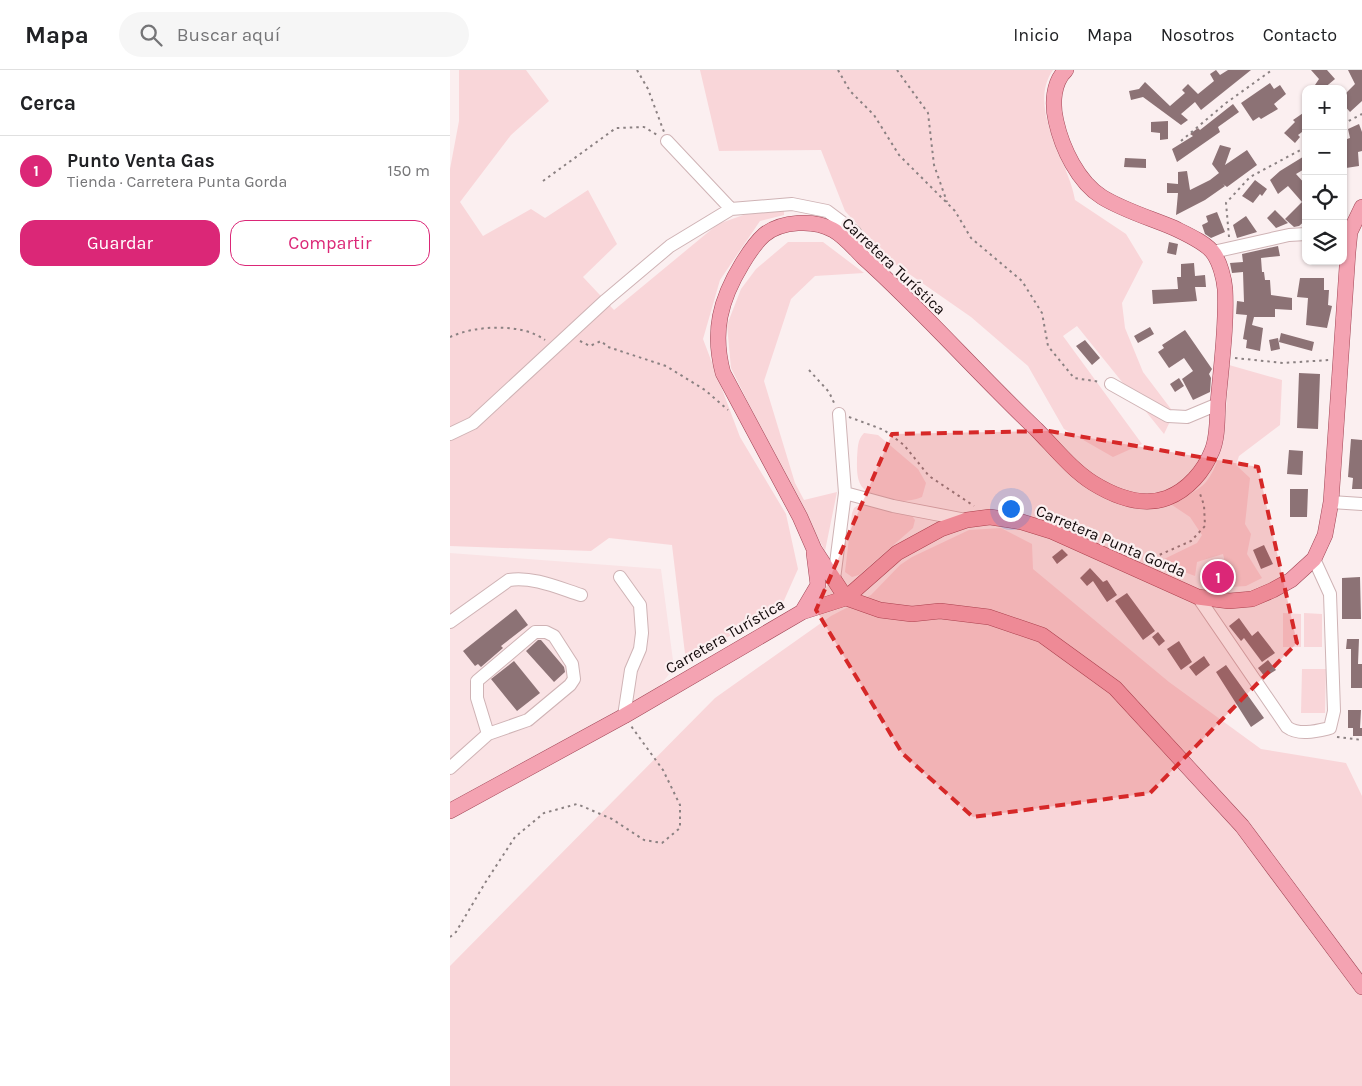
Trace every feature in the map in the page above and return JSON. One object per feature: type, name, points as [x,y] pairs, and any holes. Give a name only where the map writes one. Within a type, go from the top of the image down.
[{"type":"main road","points":[[1066,70],[1060,75],[1053,99],[1055,118],[1062,144],[1082,178],[1103,198],[1184,233],[1213,252]]},
{"type":"main road","name":"Carretera Punta Gorda","points":[[1347,230],[1362,207]]},
{"type":"main road","name":"Carretera Turística","points":[[450,811],[624,716],[802,612],[846,598],[814,549],[800,517],[723,373],[717,351],[717,328],[721,309],[738,271],[763,235],[777,227],[792,224],[813,224],[833,230],[882,274],[999,394],[1090,481],[1131,500],[1148,501],[1166,498],[1181,491],[1195,479],[1214,448],[1222,357],[1225,287],[1213,252]]},
{"type":"main road","name":"Carretera Punta Gorda","points":[[846,598],[897,553],[940,529],[967,520],[990,517],[1022,522],[1051,531],[1198,597],[1229,602],[1252,599],[1292,580],[1314,559],[1325,535],[1331,502],[1344,265]]},
{"type":"main road","points":[[802,612],[818,585],[814,549]]},
{"type":"main road","points":[[846,598],[880,610],[912,614],[940,611],[998,620],[1042,635],[1116,688],[1242,826],[1362,987]]},
{"type":"street","points":[[667,141],[731,209]]},
{"type":"street","points":[[450,434],[473,423],[568,335],[670,246],[731,209],[792,204],[827,211],[856,232],[882,274]]},
{"type":"street","points":[[1213,252],[1289,235],[1302,234]]},
{"type":"street","points":[[1111,384],[1168,416],[1187,417],[1218,404]]},
{"type":"street","points":[[834,579],[844,493],[840,414]]},
{"type":"street","points":[[844,493],[893,506],[967,520]]},
{"type":"street","points":[[1331,502],[1362,504]]},
{"type":"street","points":[[1198,597],[1287,727],[1292,731],[1312,732],[1330,728],[1334,711],[1330,594],[1314,559]]},
{"type":"street","points":[[620,576],[640,605],[642,633],[640,649],[631,670],[624,716]]},
{"type":"street","points":[[450,622],[509,580],[516,579],[546,584],[580,595]]},
{"type":"street","points":[[450,768],[488,734],[528,720],[570,685],[574,673],[572,664],[554,636],[546,632],[535,632],[477,681],[477,698],[488,734]]},
{"type":"path","points":[[637,70],[648,89],[667,141]]},
{"type":"path","points":[[838,70],[850,91],[874,115],[899,155],[955,211],[971,238],[1022,282],[1042,313],[1048,346],[1074,378],[1111,384]]},
{"type":"path","points":[[897,70],[928,113],[934,165],[948,204]]},
{"type":"path","points":[[1181,141],[1226,102],[1272,70]]},
{"type":"path","points":[[1347,122],[1362,114]]},
{"type":"path","points":[[543,181],[616,128],[644,127],[667,141]]},
{"type":"path","points":[[1213,252],[1230,236],[1226,203],[1250,177],[1302,149]]},
{"type":"path","points":[[450,337],[463,331],[490,329],[534,332],[556,347]]},
{"type":"path","points":[[568,335],[590,346],[600,342],[608,347],[666,366],[705,390],[732,412]]},
{"type":"path","points":[[1222,357],[1283,363],[1340,360]]},
{"type":"path","points":[[809,370],[829,392],[840,414],[884,430],[904,445],[929,476],[990,517]]},
{"type":"path","points":[[1138,570],[1157,556],[1191,541],[1205,526],[1204,505],[1195,479]]},
{"type":"path","points":[[450,937],[456,932],[484,883],[516,837],[544,812],[577,804],[612,819],[644,840],[662,843],[680,828],[680,805],[663,770],[624,716]]},
{"type":"path","points":[[1330,728],[1336,737],[1362,740]]},
{"type":"highlighted area","points":[[1049,431],[1258,467],[1297,643],[1150,793],[973,817],[902,753],[816,610],[892,434]]},
{"type":"shaded area","points":[[459,70],[526,70],[549,101],[511,135],[460,202],[483,236],[531,209],[545,218],[588,190],[617,244],[583,277],[614,310],[718,224],[752,212],[784,207],[784,215],[760,221],[720,280],[703,339],[740,437],[786,514],[798,569],[782,605],[686,662],[672,545],[609,538],[591,551],[450,546],[450,169],[459,121]]},
{"type":"shaded area","points":[[700,70],[1053,70],[1046,85],[1044,101],[1052,135],[1075,200],[1126,234],[1143,262],[1122,303],[1125,328],[1143,372],[1174,413],[1164,434],[1077,326],[1063,336],[1142,444],[1113,457],[1064,429],[1028,366],[971,317],[892,262],[845,211],[821,150],[719,151]]},
{"type":"shaded area","points":[[788,242],[823,242],[864,273],[815,276],[791,299],[764,381],[795,483],[804,500],[837,492],[825,551],[731,368],[727,325],[741,289],[756,269]]},
{"type":"shaded area","points":[[1229,365],[1282,380],[1280,425],[1239,456],[1236,465],[1250,478],[1245,524],[1251,534],[1247,554],[1262,578],[1246,586],[1231,587],[1223,554],[1197,562],[1195,576],[1158,562],[1197,543],[1202,535],[1190,517],[1169,503],[1198,489],[1206,482],[1213,471],[1225,426]]},
{"type":"shaded area","points":[[864,433],[878,435],[918,469],[926,483],[922,497],[908,501],[883,499],[868,493],[863,488],[858,478],[857,458],[859,441]]},
{"type":"shaded area","points":[[860,504],[912,516],[915,520],[913,528],[859,575],[852,577],[845,572],[852,513],[854,508]]},
{"type":"shaded area","points":[[1001,528],[1032,544],[1033,569],[1169,682],[1261,749],[1346,763],[1362,796],[1362,1086],[450,1086],[450,966],[715,698],[831,616],[871,595],[900,565],[912,557],[969,530]]},
{"type":"shaded area","points":[[450,553],[661,569],[674,668],[658,688],[450,802]]},
{"type":"shaded area","points":[[1283,613],[1301,614],[1301,647],[1283,647]]},
{"type":"shaded area","points":[[1304,613],[1322,614],[1322,647],[1304,647]]},
{"type":"shaded area","points":[[1302,669],[1326,669],[1325,713],[1301,713]]},
{"type":"building","points":[[1216,70],[1220,75],[1228,70],[1251,70],[1201,110],[1195,102],[1181,114],[1188,120],[1181,125],[1143,97],[1131,100],[1129,91],[1139,89],[1145,82],[1170,106],[1185,93],[1182,90],[1188,84],[1198,94],[1214,81],[1210,74]]},
{"type":"building","points":[[1311,70],[1327,70],[1335,79],[1328,85],[1315,85],[1319,79]]},
{"type":"building","points":[[1348,70],[1362,70],[1362,101],[1350,112],[1347,109],[1347,92],[1355,84]]},
{"type":"building","points":[[1270,83],[1274,89],[1280,85],[1286,94],[1274,104],[1278,109],[1261,119],[1259,117],[1253,121],[1241,103]]},
{"type":"building","points":[[1233,104],[1239,112],[1218,127],[1220,132],[1177,162],[1172,149],[1193,136],[1190,134],[1198,128],[1200,130]]},
{"type":"building","points":[[1302,114],[1302,132],[1298,135],[1300,137],[1295,143],[1284,133],[1295,122],[1293,120]]},
{"type":"building","points":[[1168,121],[1168,139],[1160,140],[1160,133],[1151,132],[1151,122]]},
{"type":"building","points":[[1359,124],[1362,132],[1362,151],[1358,152],[1359,166],[1347,168],[1347,139],[1350,138],[1348,129]]},
{"type":"building","points":[[1220,145],[1231,148],[1225,165],[1247,150],[1257,165],[1227,187],[1223,184],[1225,186],[1205,200],[1176,215],[1178,193],[1167,193],[1167,183],[1178,184],[1178,172],[1187,171],[1190,190],[1210,180],[1219,173],[1212,164]]},
{"type":"building","points":[[1302,157],[1302,170],[1296,174],[1302,181],[1302,202],[1288,186],[1278,194],[1270,180],[1280,171]]},
{"type":"building","points":[[1125,158],[1146,159],[1146,168],[1124,167]]},
{"type":"building","points":[[1255,180],[1267,189],[1253,203],[1242,196]]},
{"type":"building","points":[[1302,202],[1302,223],[1294,227],[1285,219]]},
{"type":"building","points":[[1275,210],[1288,223],[1276,228],[1267,218]]},
{"type":"building","points":[[1217,212],[1225,232],[1211,238],[1205,234],[1202,225],[1208,222],[1206,216]]},
{"type":"building","points":[[1246,216],[1257,232],[1237,238],[1233,225]]},
{"type":"building","points":[[1169,242],[1178,244],[1176,255],[1167,253]]},
{"type":"building","points":[[1278,246],[1280,256],[1261,258],[1262,272],[1264,272],[1265,280],[1270,280],[1271,295],[1292,298],[1292,310],[1275,309],[1275,317],[1254,317],[1252,325],[1263,328],[1260,351],[1246,348],[1247,340],[1243,339],[1247,315],[1236,314],[1237,301],[1244,302],[1243,272],[1232,273],[1230,263],[1243,262],[1242,254]]},
{"type":"building","points":[[1194,263],[1195,276],[1205,275],[1206,287],[1195,287],[1197,301],[1153,304],[1152,290],[1178,289],[1177,277],[1181,277],[1181,264]]},
{"type":"building","points":[[1300,278],[1324,278],[1324,290],[1329,290],[1328,305],[1332,306],[1327,328],[1306,325],[1308,298],[1297,297]]},
{"type":"building","points":[[1150,327],[1154,334],[1138,343],[1134,336]]},
{"type":"building","points":[[1185,330],[1212,369],[1209,374],[1211,378],[1210,392],[1193,400],[1182,379],[1193,371],[1184,358],[1169,368],[1158,352],[1164,348],[1162,345]]},
{"type":"building","points":[[1281,333],[1314,342],[1312,351],[1279,342]]},
{"type":"building","points":[[1278,338],[1280,349],[1271,351],[1269,340]]},
{"type":"building","points":[[1085,340],[1100,358],[1092,365],[1076,346]]},
{"type":"building","points":[[1299,373],[1320,374],[1318,429],[1297,428]]},
{"type":"building","points":[[1179,378],[1184,386],[1175,392],[1170,384]]},
{"type":"building","points":[[1351,439],[1362,440],[1362,489],[1352,489],[1353,478],[1348,477]]},
{"type":"building","points":[[1289,450],[1303,451],[1302,475],[1287,474]]},
{"type":"building","points":[[1290,489],[1308,489],[1307,517],[1290,517]]},
{"type":"building","points":[[1264,545],[1273,564],[1261,569],[1253,550]]},
{"type":"building","points":[[1062,549],[1068,555],[1057,564],[1052,557]]},
{"type":"building","points":[[1090,568],[1103,582],[1107,580],[1117,595],[1107,602],[1093,581],[1087,586],[1080,578]]},
{"type":"building","points":[[1212,569],[1224,569],[1225,584],[1213,585]]},
{"type":"building","points":[[1360,577],[1361,619],[1342,619],[1342,578]]},
{"type":"building","points":[[1127,593],[1155,631],[1143,640],[1115,601]]},
{"type":"building","points":[[516,609],[528,625],[501,646],[503,648],[481,667],[478,664],[475,666],[463,651]]},
{"type":"building","points":[[1239,618],[1252,636],[1258,631],[1275,653],[1262,662],[1244,638],[1241,641],[1229,626]]},
{"type":"building","points":[[1158,632],[1165,641],[1159,646],[1152,637]]},
{"type":"building","points":[[1347,639],[1359,639],[1358,664],[1362,664],[1362,688],[1351,688],[1351,649],[1346,649]]},
{"type":"building","points":[[538,640],[541,640],[564,667],[565,672],[554,682],[526,651]]},
{"type":"building","points":[[1179,641],[1192,662],[1181,670],[1167,649]]},
{"type":"building","points":[[1204,656],[1210,665],[1196,676],[1189,667]]},
{"type":"building","points":[[1268,660],[1276,670],[1265,677],[1258,668]]},
{"type":"building","points":[[514,661],[540,693],[517,711],[491,679]]},
{"type":"building","points":[[1226,665],[1264,718],[1251,727],[1216,672]]},
{"type":"building","points":[[1348,710],[1361,710],[1360,728],[1362,728],[1362,736],[1353,736],[1353,728],[1348,728]]},
{"type":"place","name":"Punto Venta Gas","points":[[1218,577]]}]
